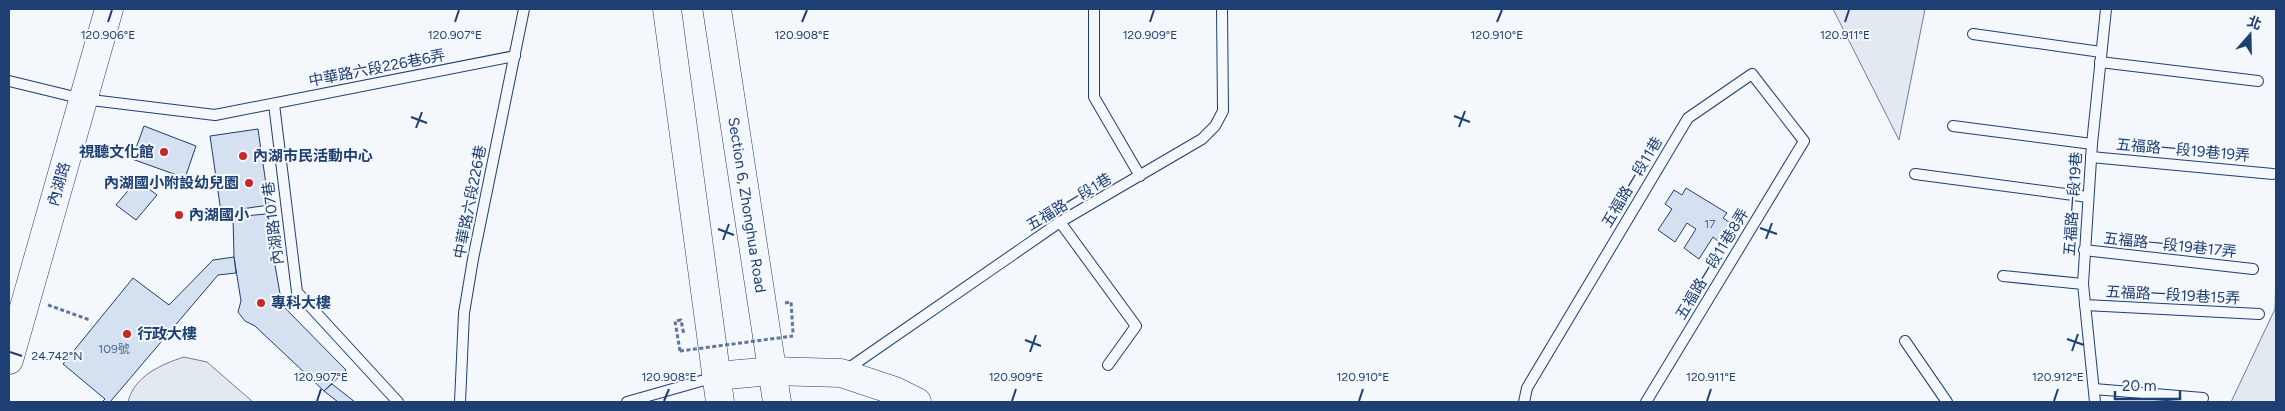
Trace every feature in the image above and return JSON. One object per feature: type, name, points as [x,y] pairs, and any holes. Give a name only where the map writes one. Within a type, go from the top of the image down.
[{"type":"main road","name":"內湖路","points":[[9,360],[109,9]]},
{"type":"main road","points":[[667,9],[718,389],[772,371],[841,373],[918,402]]},
{"type":"main road","name":"Section 6, Zhonghua Road","points":[[717,9],[777,402]]},
{"type":"lane","name":"中華路六段226巷","points":[[460,402],[464,313],[473,259],[524,9]]},
{"type":"lane","points":[[1094,9],[1094,97],[1140,176]]},
{"type":"lane","name":"五福路一段1巷","points":[[841,373],[1060,222],[1202,139],[1216,126],[1223,111],[1222,9]]},
{"type":"lane","name":"五福路一段19巷","points":[[2095,402],[2083,284],[2092,144],[2106,9]]},
{"type":"lane","points":[[1973,34],[2100,57],[2258,81]]},
{"type":"lane","name":"中華路六段226巷6弄","points":[[274,104],[514,56]]},
{"type":"lane","name":"五福路一段11巷","points":[[1524,402],[1527,388],[1688,118],[1752,74],[1804,141]]},
{"type":"lane","points":[[9,81],[83,99],[215,116],[274,104]]},
{"type":"lane","name":"內湖路107巷","points":[[274,104],[297,292],[398,402]]},
{"type":"lane","points":[[1953,126],[2092,144]]},
{"type":"lane","name":"五福路一段11巷8弄","points":[[1646,402],[1804,141]]},
{"type":"lane","name":"五福路一段19巷19弄","points":[[2091,157],[2273,174]]},
{"type":"lane","points":[[1916,174],[2088,197]]},
{"type":"lane","points":[[1060,222],[1136,326],[1108,365]]},
{"type":"lane","name":"五福路一段19巷17弄","points":[[2084,250],[2253,269]]},
{"type":"lane","points":[[2004,276],[2083,284]]},
{"type":"lane","name":"五福路一段19巷15弄","points":[[2085,305],[2259,314]]},
{"type":"lane","points":[[1905,341],[1947,402]]},
{"type":"lane","points":[[627,402],[718,389]]},
{"type":"lane","points":[[2094,389],[2203,398]]},
{"type":"path","points":[[26,298],[90,320]]},
{"type":"path","points":[[685,339],[682,320],[675,321],[680,351],[793,336]]},
{"type":"shaded area","points":[[1833,9],[1925,9],[1899,140]]},
{"type":"shaded area","points":[[2276,273],[2276,402],[2231,402],[2275,309]]},
{"type":"shaded area","points":[[184,357],[207,362],[253,402],[128,402],[136,385],[150,372]]},
{"type":"building","name":"視聽文化館","points":[[144,126],[196,146],[185,178],[132,159]]},
{"type":"building","points":[[258,129],[269,205],[221,212],[210,136]]},
{"type":"building","points":[[137,180],[157,195],[136,220],[116,205]]},
{"type":"building","points":[[1686,188],[1727,213],[1723,218],[1732,224],[1720,243],[1713,237],[1699,259],[1684,248],[1696,229],[1687,223],[1675,242],[1658,230],[1672,209],[1665,204],[1674,190],[1682,195]]},
{"type":"building","name":"專科大樓","points":[[266,214],[282,305],[346,370],[324,391],[255,326],[245,321],[238,312],[241,301],[234,257],[233,217]]},
{"type":"building","name":"行政大樓","points":[[234,257],[236,273],[218,275],[110,402],[102,402],[105,399],[63,364],[133,278],[169,305],[213,260]]},
{"type":"building","points":[[332,384],[355,402],[338,402],[324,391]]},
{"type":"place","name":"視聽文化館","points":[[164,152]]},
{"type":"place","name":"內湖市民活動中心","points":[[243,156]]},
{"type":"place","name":"內湖國小附設幼兒園","points":[[249,183]]},
{"type":"place","name":"內湖國小","points":[[179,215]]},
{"type":"place","name":"專科大樓","points":[[261,303]]},
{"type":"place","name":"行政大樓","points":[[127,334]]}]
